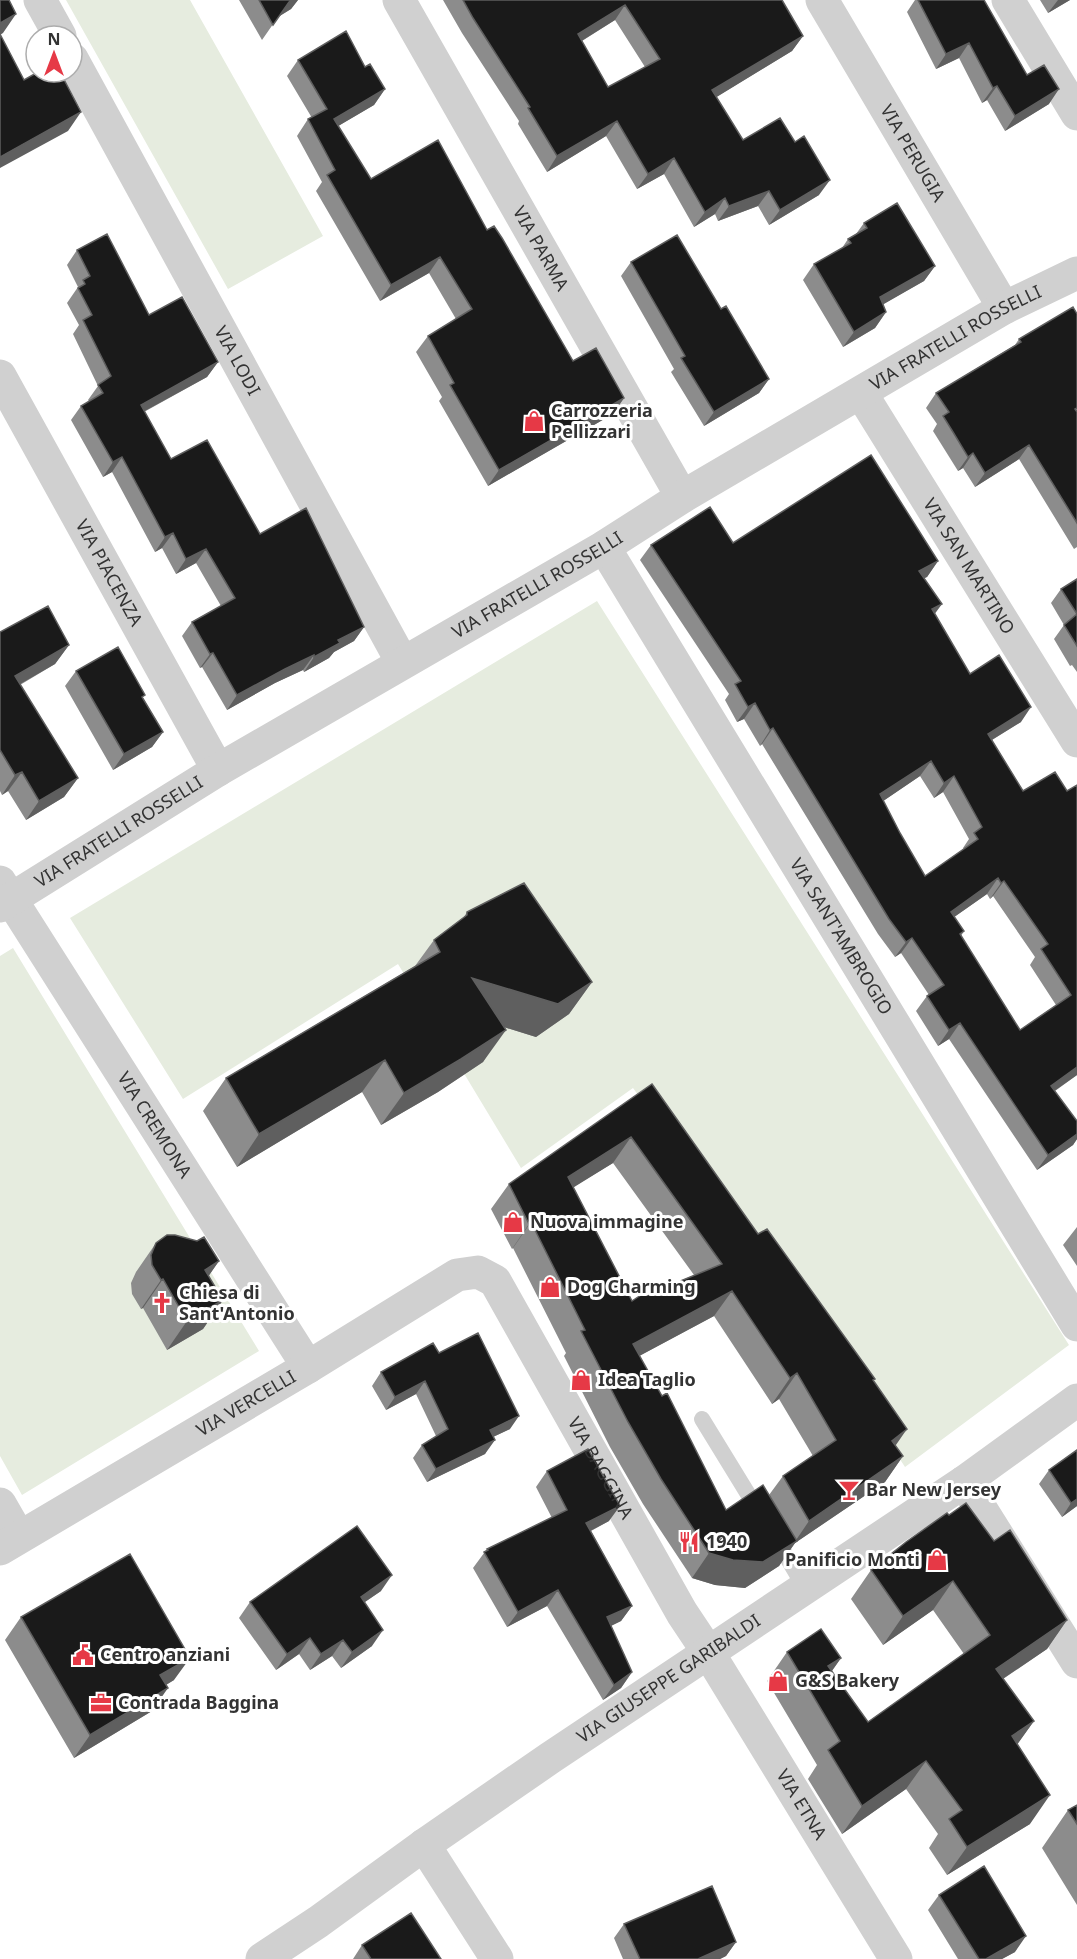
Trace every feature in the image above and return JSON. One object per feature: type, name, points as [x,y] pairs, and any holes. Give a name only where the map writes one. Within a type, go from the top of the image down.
[{"type":"street","points":[[40,0],[53,24]]},
{"type":"street","name":"VIA PARMA","points":[[399,0],[682,497]]},
{"type":"street","name":"VIA PERUGIA","points":[[822,0],[1004,308]]},
{"type":"street","points":[[1008,0],[1077,114]]},
{"type":"street","name":"VIA LODI","points":[[84,81],[402,662]]},
{"type":"street","name":"VIA FRATELLI ROSSELLI","points":[[3,896],[402,662],[604,547],[682,497],[1004,308],[1073,282]]},
{"type":"street","name":"VIA PIACENZA","points":[[0,376],[218,770]]},
{"type":"street","name":"VIA SAN MARTINO","points":[[861,393],[1077,741]]},
{"type":"street","name":"VIA SANT'AMBROGIO","points":[[604,547],[1077,1325]]},
{"type":"street","name":"VIA CREMONA","points":[[3,896],[308,1367]]},
{"type":"street","name":"VIA VERCELLI","points":[[10,1543],[308,1367],[457,1275],[478,1272],[495,1281]]},
{"type":"street","name":"VIA BAGGINA","points":[[495,1281],[682,1613],[708,1652]]},
{"type":"street","name":"VIA GIUSEPPE GARIBALDI","points":[[262,1959],[318,1922],[424,1845],[708,1652],[964,1482],[1077,1400]]},
{"type":"street","points":[[964,1482],[1077,1662]]},
{"type":"street","points":[[0,1504],[10,1543]]},
{"type":"street","name":"VIA ETNA","points":[[708,1652],[896,1959]]},
{"type":"street","points":[[424,1845],[497,1959]]},
{"type":"lane","points":[[702,1419],[805,1588]]},
{"type":"shaded area","points":[[66,0],[190,0],[323,236],[228,289],[84,32],[84,24],[79,24]]},
{"type":"shaded area","points":[[597,601],[1069,1345],[905,1467],[875,1421],[633,1088],[521,1168],[398,964],[183,1099],[70,918]]},
{"type":"shaded area","points":[[13,948],[259,1351],[22,1495],[0,1456],[0,956]]},
{"type":"building","points":[[0,0],[9,0],[16,14],[0,23]]},
{"type":"building","points":[[259,0],[292,0],[273,25]]},
{"type":"building","points":[[463,0],[782,0],[803,36],[712,90],[743,140],[780,118],[795,142],[804,136],[830,180],[780,210],[769,191],[729,206],[725,198],[705,212],[674,158],[648,174],[617,121],[557,156],[528,108],[530,107]],"holes":[[[625,5],[660,59],[608,87],[578,34]]]},
{"type":"building","points":[[918,0],[984,0],[1027,75],[1044,65],[1059,89],[1015,116],[997,86],[993,88],[969,43],[946,54]]},
{"type":"building","points":[[346,31],[365,67],[370,64],[385,89],[334,119],[371,179],[438,140],[487,230],[494,226],[502,238],[573,361],[596,348],[624,398],[499,470],[450,385],[454,383],[428,336],[472,309],[440,257],[391,285],[327,175],[335,170],[308,119],[327,109],[298,60]]},
{"type":"building","points":[[0,34],[24,84],[66,84],[81,112],[0,157]]},
{"type":"building","points":[[897,203],[935,266],[880,297],[886,312],[854,332],[814,264],[851,243],[848,239],[867,228],[864,223]]},
{"type":"building","points":[[107,234],[149,315],[182,297],[218,362],[141,405],[171,459],[207,440],[260,534],[306,508],[364,627],[338,640],[340,643],[314,657],[314,655],[285,669],[237,695],[192,622],[235,598],[206,549],[186,559],[173,533],[165,537],[122,457],[113,462],[81,406],[103,393],[98,385],[111,376],[83,320],[92,315],[78,288],[85,284],[83,280],[90,276],[77,250]]},
{"type":"building","points":[[677,235],[721,309],[726,306],[769,379],[714,412],[681,358],[685,356],[631,262]]},
{"type":"building","points":[[1073,307],[1077,314],[1077,408],[1075,409],[1077,412],[1077,523],[1029,445],[985,473],[973,453],[968,457],[943,416],[949,412],[936,393],[1021,342],[1019,339]]},
{"type":"building","points":[[871,455],[938,561],[919,571],[942,604],[932,609],[970,674],[999,655],[1031,707],[988,734],[1023,791],[1055,772],[1067,791],[1077,785],[1077,1067],[1051,1086],[1077,1121],[1077,1134],[1048,1155],[960,1023],[949,1030],[927,996],[944,985],[912,938],[906,942],[889,919],[773,728],[770,730],[755,703],[748,707],[735,684],[741,681],[651,545],[710,507],[733,543]],"holes":[[[931,761],[944,783],[954,776],[982,827],[974,833],[978,839],[925,876],[880,794]],[[998,878],[1001,883],[1004,881],[1048,944],[1041,949],[1071,995],[1020,1030],[960,934],[964,931],[951,912]]]},
{"type":"building","points":[[1077,579],[1077,614],[1061,589]]},
{"type":"building","points":[[48,606],[69,645],[15,676],[78,778],[39,801],[22,772],[15,775],[0,750],[0,632]]},
{"type":"building","points":[[1077,614],[1077,646],[1064,625]]},
{"type":"building","points":[[118,647],[145,695],[142,697],[163,732],[124,754],[76,671]]},
{"type":"building","points":[[524,883],[592,982],[558,1004],[472,978],[506,1030],[404,1093],[385,1060],[259,1134],[226,1078],[440,952],[434,940],[467,915],[467,912]]},
{"type":"building","points":[[652,1084],[758,1234],[767,1229],[875,1379],[873,1380],[907,1429],[892,1441],[903,1456],[809,1521],[783,1476],[836,1440],[797,1373],[790,1378],[732,1291],[633,1344],[662,1396],[667,1393],[726,1510],[763,1485],[797,1541],[763,1562],[733,1560],[709,1553],[661,1479],[628,1422],[581,1331],[585,1330],[531,1222],[529,1224],[509,1184]],"holes":[[[631,1137],[722,1264],[661,1289],[659,1283],[632,1301],[568,1177]]]},
{"type":"building","points":[[167,1235],[197,1241],[204,1237],[219,1261],[205,1270],[223,1300],[187,1321],[163,1279],[161,1280],[152,1265],[151,1255],[156,1243]]},
{"type":"building","points":[[478,1333],[519,1416],[490,1430],[495,1440],[436,1469],[422,1445],[448,1429],[425,1381],[395,1397],[381,1372],[433,1343],[439,1353]]},
{"type":"building","points":[[588,1449],[620,1506],[586,1523],[632,1606],[607,1617],[632,1672],[614,1685],[558,1590],[518,1612],[484,1552],[567,1510],[547,1471]]},
{"type":"building","points":[[1077,1450],[1077,1499],[1071,1503],[1049,1470]]},
{"type":"building","points":[[966,1503],[994,1541],[1010,1530],[1067,1620],[996,1669],[1034,1721],[1012,1736],[1050,1795],[967,1847],[949,1819],[962,1810],[926,1761],[862,1806],[828,1750],[840,1741],[787,1652],[821,1629],[841,1658],[828,1666],[868,1722],[990,1635],[953,1581],[903,1616],[871,1570],[947,1513],[949,1515]]},
{"type":"building","points":[[357,1526],[392,1575],[361,1597],[383,1630],[352,1652],[343,1640],[321,1654],[310,1638],[287,1654],[250,1602]]},
{"type":"building","points":[[130,1554],[190,1658],[160,1675],[168,1688],[90,1735],[21,1617]]},
{"type":"building","points":[[1077,1805],[1077,1824],[1068,1810]]},
{"type":"building","points":[[984,1866],[1026,1936],[986,1959],[979,1959],[939,1895]]},
{"type":"building","points":[[712,1886],[736,1942],[698,1959],[640,1959],[624,1924]]},
{"type":"building","points":[[411,1913],[441,1959],[371,1959],[362,1945]]},
{"type":"place","name":"Carrozzeria Pellizzari","points":[[534,421]]},
{"type":"place","name":"Nuova immagine","points":[[513,1222]]},
{"type":"place","name":"Dog Charming","points":[[550,1287]]},
{"type":"place","name":"Chiesa di Sant'Antonio","points":[[162,1303]]},
{"type":"place","name":"Idea Taglio","points":[[581,1380]]},
{"type":"place","name":"Bar New Jersey","points":[[849,1490]]},
{"type":"place","name":"1940","points":[[689,1542]]},
{"type":"place","name":"Panificio Monti","points":[[937,1560]]},
{"type":"place","name":"Centro anziani","points":[[83,1655]]},
{"type":"place","name":"G&S Bakery","points":[[778,1681]]},
{"type":"place","name":"Contrada Baggina","points":[[101,1703]]}]
